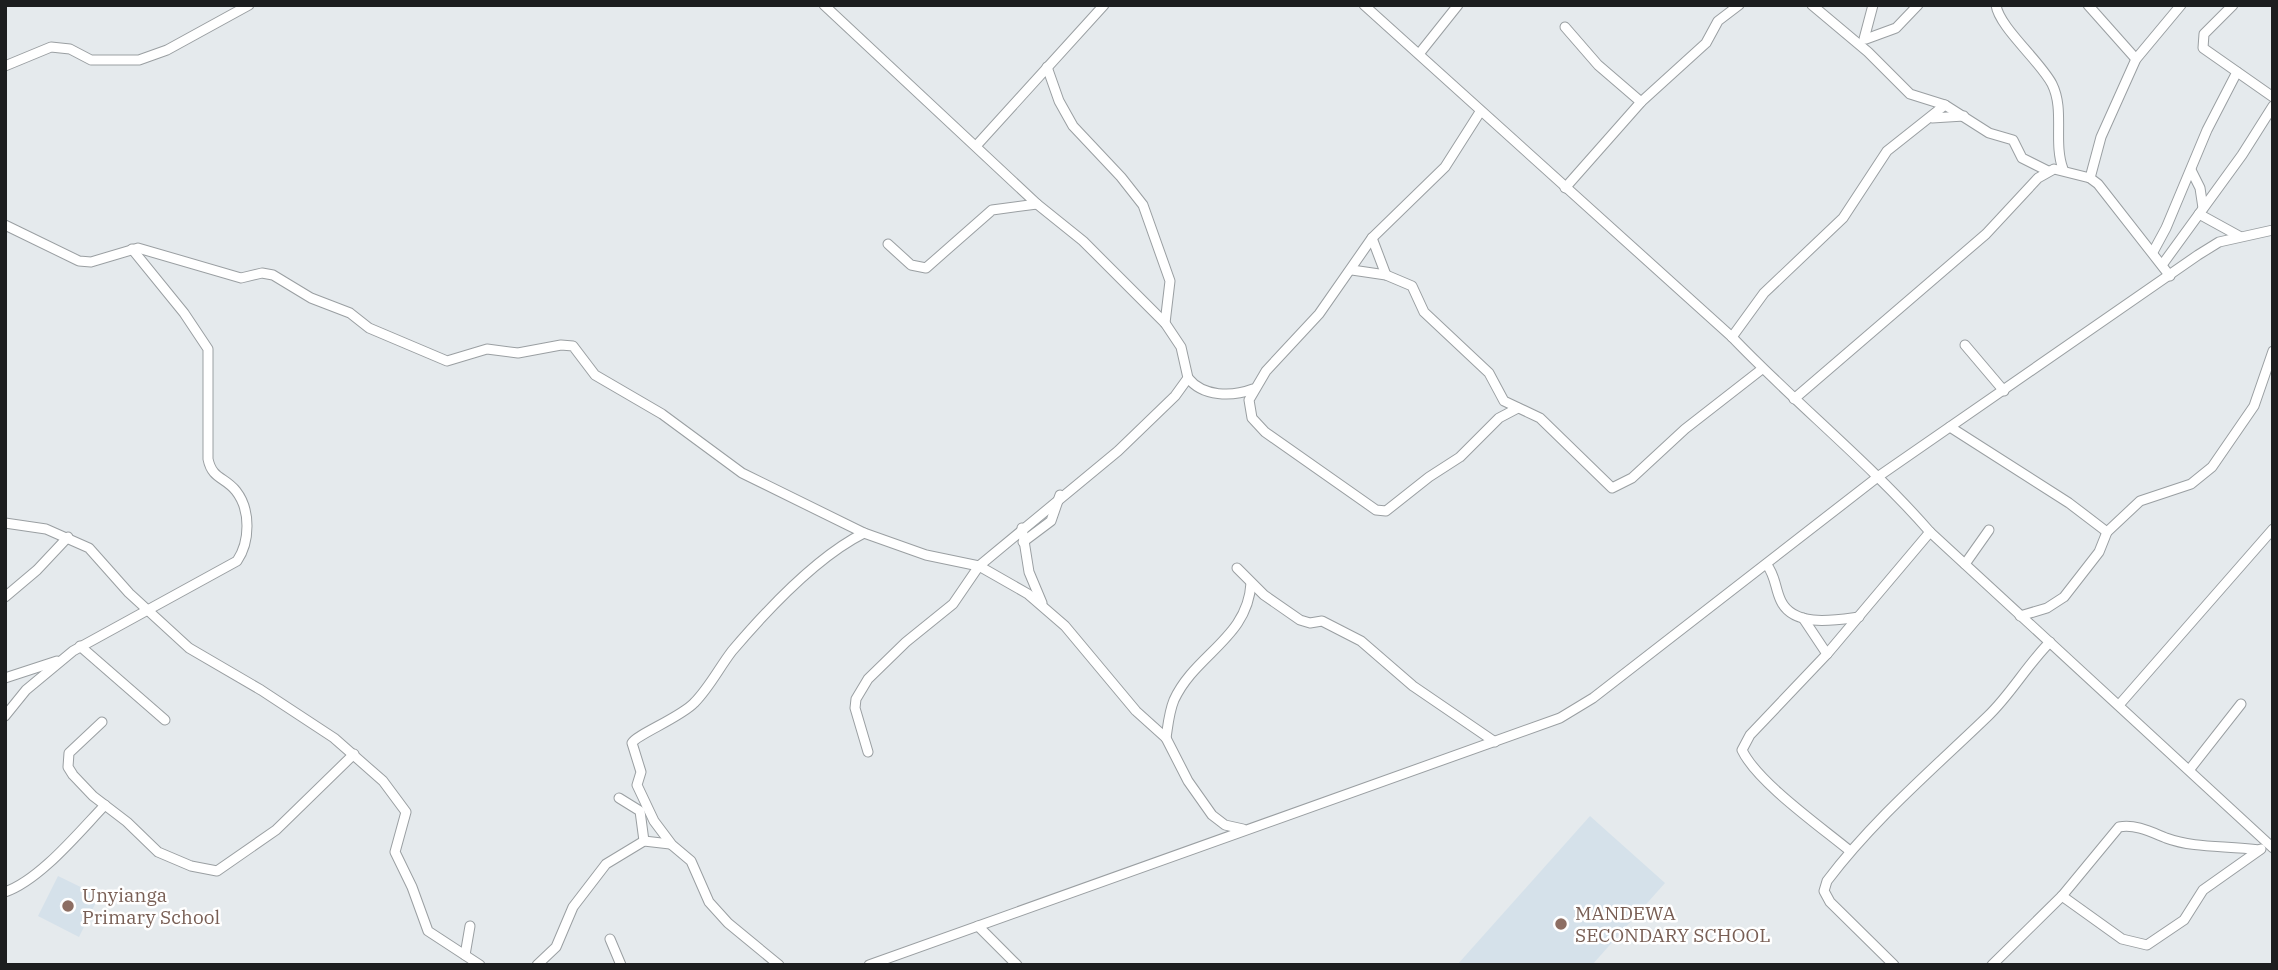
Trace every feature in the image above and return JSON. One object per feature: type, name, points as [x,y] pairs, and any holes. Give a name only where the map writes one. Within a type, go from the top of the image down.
[{"type":"street","points":[[5,66],[51,47],[70,49],[91,60],[126,61],[150,57],[249,5]]},
{"type":"street","points":[[824,5],[1037,204],[1083,241],[1166,323],[1181,347],[1188,378],[1193,384],[1234,396],[1253,389]]},
{"type":"street","points":[[976,146],[1104,5]]},
{"type":"street","points":[[1364,5],[1732,337],[1762,369],[1880,476],[1930,532],[2271,846],[2259,850],[2203,890],[2184,920],[2147,945],[2122,939],[2062,896]]},
{"type":"street","points":[[1419,54],[1458,5]]},
{"type":"street","points":[[1565,188],[1642,102],[1706,43],[1718,21],[1739,5]]},
{"type":"street","points":[[1812,5],[1855,41],[1910,94],[1945,105],[1989,133],[2012,140],[2022,158],[2048,171],[2063,169],[2090,178],[2170,276]]},
{"type":"street","points":[[1866,39],[1873,5]]},
{"type":"street","points":[[1855,41],[1895,28],[1918,5]]},
{"type":"street","points":[[1996,5],[2002,19],[2038,62],[2055,91],[2059,158],[2063,169]]},
{"type":"street","points":[[2088,5],[2136,59]]},
{"type":"street","points":[[2090,178],[2101,137],[2136,59],[2181,5]]},
{"type":"street","points":[[2233,5],[2204,34],[2202,44],[2213,56],[2273,97]]},
{"type":"street","points":[[1565,27],[1605,71],[1642,102]]},
{"type":"street","points":[[1046,67],[1059,101],[1073,126],[1135,192],[1143,205],[1170,281],[1166,323]]},
{"type":"street","points":[[2153,252],[2166,228],[2207,130],[2237,72]]},
{"type":"street","points":[[1732,337],[1764,293],[1843,218],[1887,151],[1932,118],[1945,105]]},
{"type":"street","points":[[2162,265],[2242,155],[2273,106]]},
{"type":"street","points":[[1480,112],[1445,167],[1372,238],[1320,314],[1266,371],[1253,389],[1249,411],[1255,423],[1289,451],[1381,512],[1392,509],[1415,487],[1460,457],[1490,425],[1518,408]]},
{"type":"street","points":[[1932,118],[1964,116]]},
{"type":"street","points":[[2191,170],[2200,188],[2201,211]]},
{"type":"street","points":[[1794,399],[1986,234],[2048,171]]},
{"type":"street","points":[[888,244],[911,265],[926,268],[992,210],[1037,204]]},
{"type":"street","points":[[2201,211],[2239,236]]},
{"type":"street","points":[[5,225],[79,261],[91,262],[132,249],[146,250],[241,278],[262,273],[273,275],[311,298],[350,313],[369,328],[447,361],[486,349],[518,353],[561,345],[573,346],[595,375],[662,414],[731,467],[864,533],[926,555],[979,566],[1044,608],[1081,643],[1136,711],[1166,738],[1188,781],[1212,816],[1225,825],[1248,830]]},
{"type":"street","points":[[869,965],[1458,752],[1539,727],[1576,709],[1880,476],[2219,242],[2273,230]]},
{"type":"street","points":[[1372,238],[1386,275]]},
{"type":"street","points":[[5,716],[26,690],[80,646],[150,611],[173,594],[237,561],[243,550],[247,521],[235,490],[216,478],[209,468],[205,432],[208,349],[184,313],[132,249]]},
{"type":"street","points":[[1352,270],[1386,275],[1412,286],[1418,302],[1433,323],[1489,373],[1504,401],[1540,418],[1612,488],[1632,478],[1685,429],[1762,369]]},
{"type":"street","points":[[1965,345],[2004,391]]},
{"type":"street","points":[[2020,616],[2048,608],[2064,597],[2099,552],[2107,531],[2144,498],[2191,484],[2212,467],[2254,406],[2273,351]]},
{"type":"street","points":[[868,752],[855,708],[861,688],[906,642],[953,604],[979,566],[1060,495],[1133,437],[1175,396],[1188,378]]},
{"type":"street","points":[[1950,427],[2069,503],[2107,531]]},
{"type":"street","points":[[1023,542],[1051,521],[1060,495]]},
{"type":"street","points":[[5,523],[46,529],[68,537],[95,553],[189,648],[261,690],[354,754],[383,780],[405,807],[406,817],[396,839],[395,852],[412,887],[425,927],[432,935],[472,961]]},
{"type":"street","points":[[1022,528],[1031,580],[1044,608]]},
{"type":"street","points":[[2119,705],[2273,529]]},
{"type":"street","points":[[1965,565],[1989,530]]},
{"type":"street","points":[[1850,851],[1779,792],[1746,760],[1742,750],[1750,735],[1827,654],[1930,532]]},
{"type":"street","points":[[779,965],[718,913],[709,902],[691,862],[672,845],[654,821],[638,788],[641,772],[632,746],[634,738],[688,709],[732,652],[826,555],[864,533]]},
{"type":"street","points":[[5,597],[37,570],[68,537]]},
{"type":"street","points":[[1767,565],[1774,574],[1784,606],[1803,618],[1827,654]]},
{"type":"street","points":[[1237,568],[1251,583],[1300,620],[1310,623],[1322,621],[1362,641],[1413,686],[1494,742]]},
{"type":"street","points":[[1166,738],[1174,700],[1183,685],[1242,619],[1251,583]]},
{"type":"street","points":[[1803,618],[1859,617]]},
{"type":"street","points":[[1894,965],[1838,910],[1824,891],[1827,881],[1850,851],[1927,772],[1991,714],[2025,668],[2050,642]]},
{"type":"street","points":[[80,646],[165,720]]},
{"type":"street","points":[[5,678],[63,659]]},
{"type":"street","points":[[2190,769],[2241,704]]},
{"type":"street","points":[[102,722],[68,753],[67,760],[73,775],[164,856],[191,866],[217,871],[269,836],[354,754]]},
{"type":"street","points":[[619,798],[639,811],[644,841]]},
{"type":"street","points":[[5,892],[25,881],[61,850],[105,805]]},
{"type":"street","points":[[1993,965],[2062,896],[2119,827],[2144,828],[2168,839],[2202,846],[2259,850]]},
{"type":"street","points":[[537,965],[556,947],[573,908],[602,867],[644,841],[672,845]]},
{"type":"street","points":[[470,926],[472,961]]},
{"type":"street","points":[[978,926],[1012,963]]},
{"type":"street","points":[[610,939],[621,965]]},
{"type":"shaded area","name":"MANDEWA SECONDARY SCHOOL","points":[[1590,816],[1665,883],[1592,965],[1457,965]]},
{"type":"shaded area","name":"Unyianga Primary School","points":[[58,876],[99,896],[79,937],[38,916]]},
{"type":"place","name":"Unyianga Primary School","points":[[68,906]]},
{"type":"place","name":"MANDEWA SECONDARY SCHOOL","points":[[1561,924]]}]
